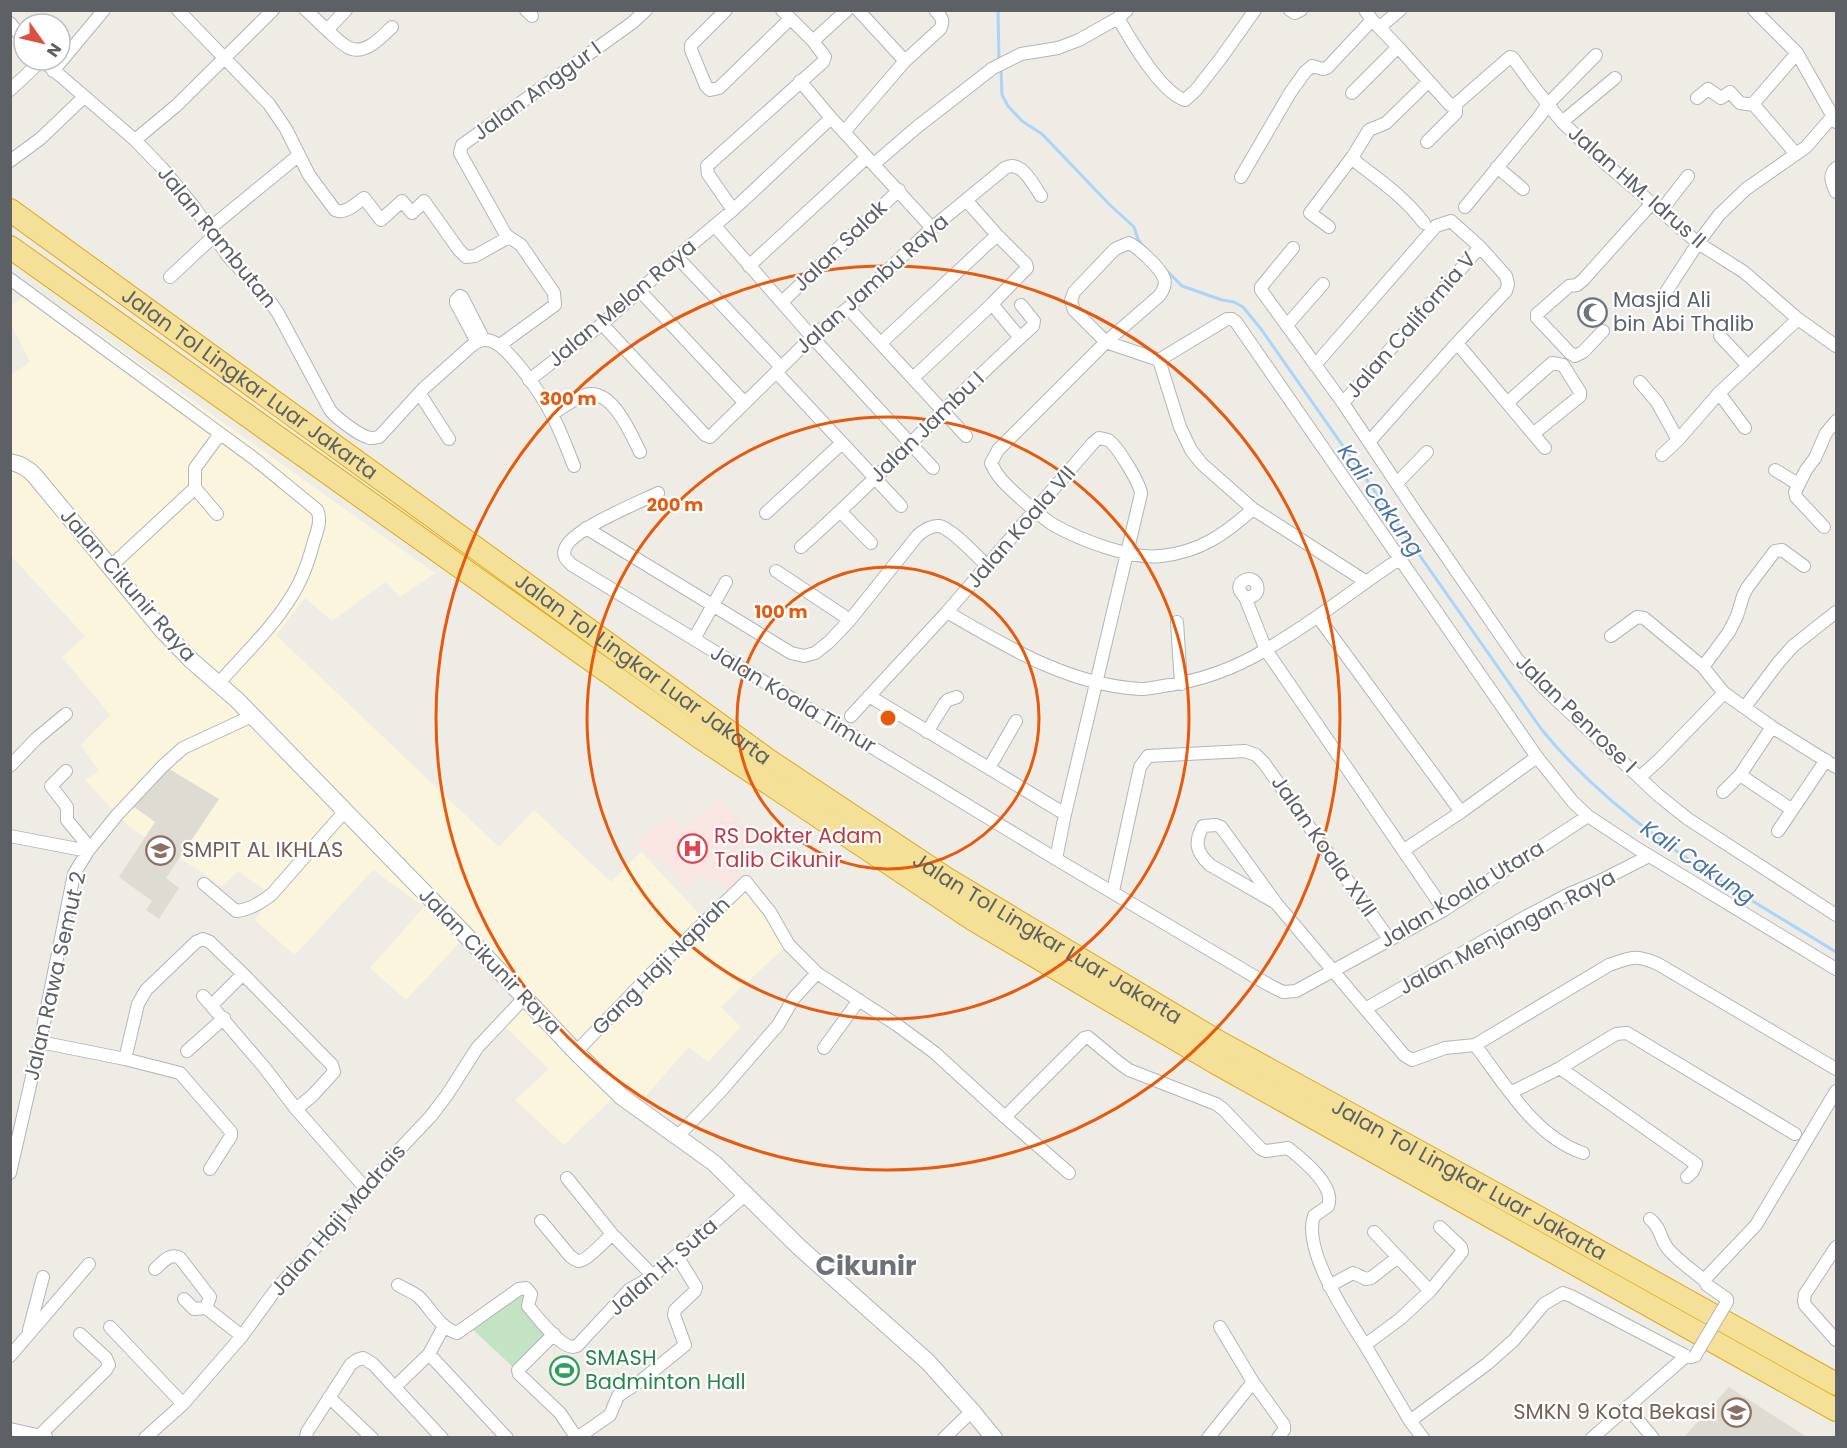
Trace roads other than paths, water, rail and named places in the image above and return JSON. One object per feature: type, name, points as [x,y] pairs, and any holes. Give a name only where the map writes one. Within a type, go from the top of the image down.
[{"type":"highway","name":"Jalan Tol Lingkar Luar Jakarta","points":[[10,210],[768,760],[947,879],[1217,1041],[1836,1384]]},
{"type":"highway","name":"Jalan Tol Lingkar Luar Jakarta","points":[[10,247],[698,736],[974,920],[1216,1063],[1836,1410]]},
{"type":"street","points":[[72,48],[104,10]]},
{"type":"street","points":[[178,10],[274,110],[320,192],[338,212],[344,212],[364,198],[381,220],[402,201],[412,213],[424,201],[466,257],[475,256],[509,237]]},
{"type":"street","points":[[135,140],[177,105],[273,10]]},
{"type":"street","points":[[306,10],[352,50],[370,46],[392,27]]},
{"type":"street","points":[[327,30],[346,10]]},
{"type":"street","name":"Jalan Anggur I","points":[[500,345],[555,304],[554,292],[521,245],[509,237],[460,153],[462,145],[632,23],[646,10]]},
{"type":"street","points":[[726,10],[691,45],[706,86],[710,90],[719,88],[786,15],[813,41],[825,57],[707,166],[708,174],[733,210]]},
{"type":"street","points":[[813,41],[847,10]]},
{"type":"street","points":[[858,10],[904,61]]},
{"type":"street","points":[[844,132],[904,61],[940,29],[943,24],[942,18],[935,10]]},
{"type":"street","points":[[749,266],[870,161],[993,68],[1011,58],[1040,49],[1058,48],[1079,40],[1123,14],[1135,47],[1154,73],[1172,92],[1181,99],[1185,99],[1196,90],[1255,10]]},
{"type":"street","points":[[1290,10],[1295,13],[1301,10]]},
{"type":"street","points":[[1241,177],[1290,93],[1305,72],[1312,66],[1327,68],[1372,19],[1400,10]]},
{"type":"street","points":[[1666,292],[1719,215],[1746,189],[1814,140],[1834,120],[1797,53],[1754,10]]},
{"type":"street","points":[[1372,19],[1450,105],[1456,104],[1456,113],[1427,142]]},
{"type":"street","points":[[1352,93],[1398,47]]},
{"type":"street","points":[[1696,98],[1708,88],[1721,98],[1730,92],[1743,105],[1753,104],[1797,53]]},
{"type":"street","points":[[1465,207],[1548,104],[1596,55]]},
{"type":"street","name":"Jalan HM. Idrus II","points":[[1456,104],[1510,57],[1513,58],[1562,122],[1606,164],[1698,243],[1744,272],[1798,319],[1836,346]]},
{"type":"street","points":[[10,90],[29,72]]},
{"type":"street","name":"Jalan Rambutan","points":[[54,72],[135,140],[178,187],[228,256],[278,313],[330,410],[336,416],[364,435],[379,437],[420,394]]},
{"type":"street","points":[[1562,122],[1615,78]]},
{"type":"street","points":[[800,81],[932,228]]},
{"type":"street","points":[[1329,227],[1310,213],[1353,156],[1369,130],[1386,123],[1428,82]]},
{"type":"street","points":[[10,161],[39,139],[84,97]]},
{"type":"street","points":[[1753,104],[1796,154]]},
{"type":"street","name":"Jalan Melon Raya","points":[[529,380],[602,324],[677,256],[715,226],[831,118]]},
{"type":"street","points":[[170,277],[211,233],[299,155]]},
{"type":"street","points":[[1353,156],[1356,162],[1413,208],[1424,223]]},
{"type":"street","name":"Jalan Jambu Raya","points":[[602,324],[705,435],[710,437],[778,369],[848,308],[932,228],[1010,165],[1017,166],[1023,171],[1041,196]]},
{"type":"street","points":[[1497,167],[1523,189]]},
{"type":"street","points":[[1836,168],[1831,177],[1836,192]]},
{"type":"street","points":[[1603,330],[1583,352],[1575,356],[1537,318],[1537,314],[1569,286],[1577,285],[1583,280],[1688,176]]},
{"type":"street","name":"Jalan Salak","points":[[782,302],[899,190]]},
{"type":"street","points":[[913,378],[1027,268],[1026,264],[966,200]]},
{"type":"street","points":[[1315,364],[1436,226],[1451,222],[1480,247],[1506,276],[1508,284],[1506,291],[1369,442]]},
{"type":"street","points":[[715,226],[812,337],[933,468]]},
{"type":"street","points":[[881,343],[997,235]]},
{"type":"street","points":[[1253,509],[1231,529],[1209,543],[1184,552],[1159,557],[1126,554],[1054,525],[1035,512],[995,473],[991,463],[998,450],[1106,342],[1164,289],[1164,278],[1140,249],[1130,243],[1114,249],[1074,292],[1071,301],[1074,310],[1106,342],[1159,360],[1227,319],[1236,322],[1537,757],[1573,802],[1588,816],[1649,856],[1836,969]]},
{"type":"street","name":"Jalan California V","points":[[1343,403],[1480,247]]},
{"type":"street","name":"Jalan Penrose I","points":[[1293,248],[1261,287],[1261,290],[1343,403],[1517,659],[1545,689],[1658,795],[1688,819],[1836,915]]},
{"type":"street","points":[[677,256],[842,444],[901,506]]},
{"type":"street","points":[[10,279],[220,434],[317,510],[320,516],[311,553],[299,584],[266,630],[219,683]]},
{"type":"street","points":[[1287,325],[1323,284]]},
{"type":"street","points":[[640,291],[744,402]]},
{"type":"street","points":[[992,304],[1020,338]]},
{"type":"street","name":"Jalan Jambu I","points":[[801,547],[1033,326],[1034,321],[1021,305]]},
{"type":"street","points":[[848,308],[966,436]]},
{"type":"street","points":[[1662,455],[1719,393],[1798,319]]},
{"type":"street","points":[[1720,336],[1748,366]]},
{"type":"street","points":[[449,439],[420,394],[437,376],[480,341],[492,341],[510,354],[552,414],[574,466]]},
{"type":"street","points":[[1457,343],[1545,448]]},
{"type":"street","points":[[1159,360],[1180,427],[1191,450],[1202,464],[1253,509],[1365,581]]},
{"type":"street","points":[[1508,402],[1552,363],[1563,365],[1580,392],[1580,396],[1533,434]]},
{"type":"street","points":[[1640,382],[1657,402],[1678,440]]},
{"type":"street","points":[[1719,393],[1745,428]]},
{"type":"street","points":[[552,414],[587,394],[599,395],[610,402],[625,421],[640,452]]},
{"type":"street","points":[[1824,527],[1796,497],[1795,492],[1815,458],[1826,433],[1836,421]]},
{"type":"street","points":[[217,514],[195,488],[195,468],[220,434]]},
{"type":"street","name":"Jalan Koala VII","points":[[851,716],[947,612],[1099,438],[1108,440],[1115,446],[1141,489],[1126,554]]},
{"type":"street","points":[[766,513],[842,444]]},
{"type":"street","points":[[1397,483],[1427,452]]},
{"type":"street","name":"Jalan Cikunir Raya","points":[[10,462],[19,464],[35,476],[162,630],[192,662],[219,683],[252,716],[576,1052],[622,1097],[714,1163],[799,1247],[928,1362],[994,1437]]},
{"type":"street","points":[[1775,470],[1798,484]]},
{"type":"street","points":[[110,567],[195,488]]},
{"type":"street","points":[[586,528],[658,493]]},
{"type":"street","points":[[840,511],[871,543]]},
{"type":"street","points":[[586,528],[791,653],[804,656],[815,654],[850,620],[918,535],[928,527],[940,526],[950,531],[987,566]]},
{"type":"street","name":"Jalan Koala Timur","points":[[586,528],[570,539],[564,550],[565,558],[572,565],[1056,859],[1113,891]]},
{"type":"street","points":[[1703,667],[1730,632],[1747,588],[1775,551],[1782,550],[1804,566]]},
{"type":"street","points":[[1056,859],[1126,554]]},
{"type":"street","points":[[947,612],[1017,653],[1068,674],[1096,683],[1142,689],[1181,684],[1241,663],[1318,617],[1365,581],[1401,558]]},
{"type":"street","points":[[776,571],[850,620]]},
{"type":"street","points":[[694,639],[726,582]]},
{"type":"street","points":[[1245,597],[1266,650],[1444,910]]},
{"type":"street","points":[[1745,707],[1793,646],[1836,612]]},
{"type":"street","points":[[1318,617],[1461,812]]},
{"type":"street","points":[[1611,636],[1637,618],[1644,618],[1703,667],[1724,693],[1772,727],[1831,763],[1791,809],[1778,831]]},
{"type":"street","points":[[1177,622],[1181,684]]},
{"type":"street","points":[[1640,777],[1724,693]]},
{"type":"street","points":[[869,696],[1065,814]]},
{"type":"street","points":[[927,732],[945,703],[957,697]]},
{"type":"street","points":[[10,766],[66,714]]},
{"type":"street","name":"Jalan Rawa Semut 2","points":[[10,1173],[40,1042],[74,874],[117,814],[183,748],[252,716]]},
{"type":"street","points":[[989,768],[1016,721]]},
{"type":"street","points":[[1723,792],[1740,775],[1772,727]]},
{"type":"street","name":"Jalan Koala XVII","points":[[1113,891],[1140,766],[1148,756],[1245,751],[1256,755],[1264,763],[1389,939]]},
{"type":"street","points":[[1404,850],[1537,757]]},
{"type":"street","points":[[66,771],[51,786],[67,807],[67,820],[89,850]]},
{"type":"street","points":[[1740,775],[1791,809]]},
{"type":"street","points":[[204,884],[236,911],[242,911],[260,902],[272,894],[345,811]]},
{"type":"street","name":"Jalan Koala Utara","points":[[1113,891],[1269,985],[1283,992],[1296,991],[1444,910],[1588,816]]},
{"type":"street","points":[[1276,903],[1210,865],[1201,857],[1197,846],[1198,835],[1203,826],[1221,827],[1276,903],[1404,1055],[1412,1060],[1444,1048],[1475,1045],[1609,965],[1629,958],[1642,957],[1658,964],[1836,1069]]},
{"type":"street","points":[[10,836],[89,850]]},
{"type":"street","name":"Jalan Menjangan Raya","points":[[1365,1009],[1548,905],[1649,856]]},
{"type":"street","name":"Gang Haji Napiah","points":[[576,1052],[648,976],[746,882],[770,912],[789,945],[817,973]]},
{"type":"street","points":[[125,1059],[138,1004],[146,990],[196,942],[203,939],[210,942],[243,974],[334,1069],[329,1079],[296,1109]]},
{"type":"street","points":[[678,1136],[772,1032],[794,998],[817,973],[935,1053],[1069,1173]]},
{"type":"street","points":[[243,974],[208,1000],[296,1109],[366,1189]]},
{"type":"street","name":"Jalan Haji Madrais","points":[[145,1437],[183,1404],[242,1336],[277,1288],[329,1233],[431,1116],[477,1048],[524,998]]},
{"type":"street","points":[[824,1048],[859,1000]]},
{"type":"street","points":[[186,1051],[224,1018]]},
{"type":"street","points":[[1512,1092],[1560,1068],[1616,1034],[1627,1033],[1795,1134]]},
{"type":"street","points":[[1005,1117],[1087,1037],[1130,1070],[1216,1104],[1261,1149],[1266,1151],[1288,1148],[1314,1170],[1321,1179],[1330,1201],[1328,1206],[1314,1215],[1311,1229],[1329,1286],[1410,1421],[1423,1437]]},
{"type":"street","points":[[40,1042],[180,1073],[229,1129],[231,1136],[210,1169]]},
{"type":"street","points":[[1475,1045],[1528,1115],[1570,1148],[1583,1153]]},
{"type":"street","points":[[1560,1068],[1696,1164],[1694,1171],[1687,1178]]},
{"type":"street","points":[[1704,1280],[1756,1225],[1836,1091]]},
{"type":"street","points":[[567,1178],[612,1234],[653,1276]]},
{"type":"street","name":"Jalan H. Suta","points":[[554,1334],[571,1348],[577,1346],[629,1290],[653,1276],[745,1195]]},
{"type":"street","points":[[1592,1437],[1691,1356],[1727,1302],[1727,1299],[1707,1285],[1670,1252],[1664,1244],[1657,1225],[1650,1219]]},
{"type":"street","points":[[541,1221],[576,1261],[585,1258],[612,1234]]},
{"type":"street","points":[[1365,1345],[1400,1319],[1430,1291],[1462,1250],[1440,1227]]},
{"type":"street","points":[[1374,1232],[1430,1291]]},
{"type":"street","points":[[1836,1247],[1805,1294],[1804,1301],[1836,1340]]},
{"type":"street","points":[[154,1269],[170,1256],[180,1258],[210,1297],[206,1308]]},
{"type":"street","points":[[398,1286],[413,1292],[444,1326],[457,1333],[519,1289],[526,1288],[531,1294],[528,1306],[554,1334],[518,1371],[519,1374],[560,1413],[574,1434],[580,1436],[610,1415],[618,1396],[642,1380],[684,1345],[674,1315],[675,1310],[695,1291],[696,1287],[677,1256]]},
{"type":"street","points":[[1329,1286],[1353,1273],[1366,1279],[1371,1278],[1398,1257]]},
{"type":"street","points":[[10,1356],[89,1264]]},
{"type":"street","points":[[28,1334],[43,1276]]},
{"type":"street","points":[[1410,1421],[1487,1364],[1514,1340],[1544,1304],[1563,1293],[1691,1356]]},
{"type":"street","points":[[184,1299],[194,1309],[206,1308],[242,1336]]},
{"type":"street","points":[[395,1387],[429,1354],[444,1326]]},
{"type":"street","points":[[110,1327],[183,1404]]},
{"type":"street","points":[[1220,1327],[1253,1382],[1284,1425],[1284,1430],[1278,1437]]},
{"type":"street","points":[[10,1429],[44,1436],[106,1370],[109,1365],[106,1358],[80,1334]]},
{"type":"street","points":[[429,1354],[507,1437]]},
{"type":"street","points":[[306,1437],[351,1364],[363,1358],[373,1364],[441,1437]]},
{"type":"street","points":[[1208,1437],[1253,1382]]},
{"type":"street","points":[[329,1397],[372,1437]]},
{"type":"street","points":[[1627,1407],[1653,1437]]},
{"type":"street","points":[[944,1437],[972,1411]]},
{"type":"waterway","name":"Kali Cakung","points":[[998,10],[999,60]]},
{"type":"waterway","name":"Kali Cakung","points":[[1001,69],[1002,95],[1008,106],[1022,121],[1042,134],[1134,227],[1142,245]]},
{"type":"waterway","name":"Kali Cakung","points":[[1167,271],[1182,286],[1243,307],[1261,329],[1542,730],[1573,765],[1642,826],[1679,853],[1836,952]]},
{"type":"place","name":"Masjid Ali bin Abi Thalib","points":[[1592,312]]},
{"type":"place","name":"RS Dokter Adam Talib Cikunir","points":[[693,848]]},
{"type":"place","name":"SMPIT AL IKHLAS","points":[[161,850]]},
{"type":"place","name":"SMASH Badminton Hall","points":[[564,1370]]},
{"type":"place","name":"SMKN 9 Kota Bekasi","points":[[1737,1412]]},
{"type":"district","name":"Cikunir","points":[[866,1266]]}]
